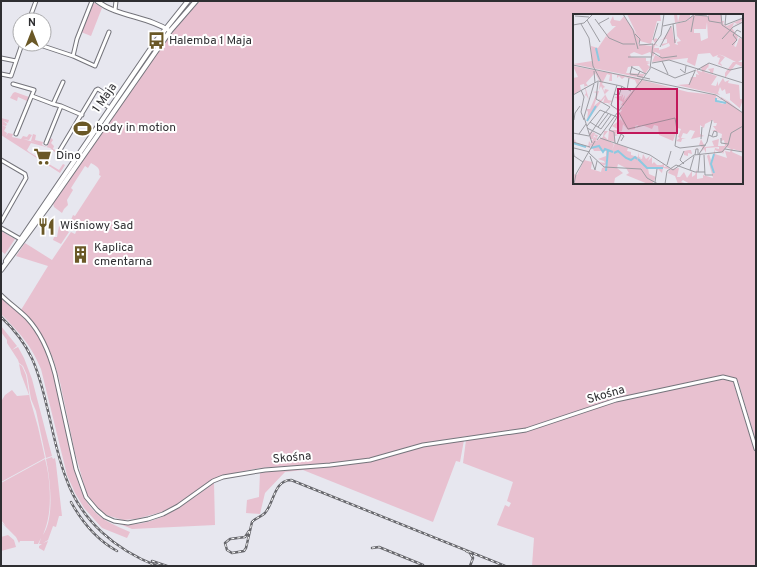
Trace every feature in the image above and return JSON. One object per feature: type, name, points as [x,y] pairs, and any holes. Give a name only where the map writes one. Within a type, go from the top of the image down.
[{"type":"main road","name":"1 Maja","points":[[1,269],[41,208],[165,28],[188,1]]},
{"type":"main road","name":"1 Maja","points":[[21,240],[49,205],[170,31],[196,1]]},
{"type":"main road","points":[[41,208],[49,205]]},
{"type":"street","points":[[33,12],[36,1]]},
{"type":"street","points":[[73,56],[77,39],[92,1]]},
{"type":"street","points":[[97,1],[106,7],[170,31]]},
{"type":"street","points":[[115,10],[116,1]]},
{"type":"street","points":[[52,49],[73,56],[95,66],[109,32]]},
{"type":"street","points":[[1,74],[11,76],[19,52]]},
{"type":"street","points":[[1,58],[16,61]]},
{"type":"street","points":[[53,104],[63,82]]},
{"type":"street","points":[[13,84],[34,90],[16,134]]},
{"type":"street","points":[[60,150],[96,90],[104,93],[105,98],[102,103],[110,108]]},
{"type":"street","points":[[32,96],[82,115]]},
{"type":"street","points":[[46,143],[61,106]]},
{"type":"street","points":[[1,160],[25,174],[26,178],[1,222]]},
{"type":"street","points":[[1,228],[21,240]]},
{"type":"street","name":"Skośna","points":[[1,295],[28,319],[40,337],[51,360],[58,383],[76,469],[86,497],[97,510],[110,519],[119,522],[140,521],[163,514],[178,506],[213,481],[223,477],[265,470],[370,460],[423,445],[526,430],[616,400],[724,377],[734,380],[756,449]]},
{"type":"shaded area","points":[[200,1],[756,1],[756,441],[738,381],[733,377],[723,376],[614,399],[526,429],[424,443],[388,454],[352,462],[260,468],[220,476],[178,504],[162,512],[136,519],[123,520],[106,515],[97,508],[87,495],[75,453],[60,382],[53,358],[45,342],[29,318],[21,310],[48,266],[16,256],[25,243],[52,260],[71,232],[75,234],[79,225],[71,220],[101,176],[99,175],[98,168],[91,163],[88,168],[85,166],[71,188],[73,190],[67,200],[68,205],[62,213],[54,207],[53,203],[168,36]]},
{"type":"shaded area","points":[[93,2],[102,8],[91,36],[81,32]]},
{"type":"shaded area","points":[[164,33],[165,35],[51,198],[154,46]]},
{"type":"shaded area","points":[[15,92],[29,97],[27,101],[18,97],[17,101],[10,98]]},
{"type":"shaded area","points":[[1,118],[9,120],[8,123],[3,121],[7,124],[6,126],[2,125],[6,127],[4,131],[7,133],[6,136],[8,133],[13,134],[12,137],[21,139],[23,136],[27,137],[29,134],[32,135],[29,140],[23,139],[37,143],[31,141],[33,134],[36,135],[35,140],[43,142],[42,145],[47,147],[51,138],[53,140],[51,143],[54,146],[53,149],[71,157],[68,161],[50,148],[31,143],[27,150],[59,170],[63,164],[65,165],[60,173],[1,135]]},
{"type":"shaded area","points":[[59,226],[69,232],[61,244],[53,240],[54,237],[57,237]]},
{"type":"shaded area","points":[[1,231],[15,239],[5,254],[1,251]]},
{"type":"shaded area","points":[[1,298],[21,314],[30,324],[47,355],[58,393],[67,437],[81,491],[95,512],[116,526],[130,532],[127,538],[102,528],[84,508],[75,493],[67,475],[41,369],[24,339],[1,314]]},
{"type":"shaded area","points":[[1,326],[17,346],[12,350],[18,347],[24,358],[32,379],[52,456],[46,458],[36,411],[31,399],[27,375],[23,366],[19,363],[1,332]]},
{"type":"shaded area","points":[[19,364],[22,366],[26,375],[30,399],[45,458],[1,482],[2,400],[5,395],[12,390],[17,396],[29,395]]},
{"type":"shaded area","points":[[724,379],[733,382],[756,455],[756,566],[532,566],[534,538],[497,525],[505,505],[509,507],[511,503],[507,501],[513,482],[463,463],[466,440],[527,431],[616,401]]},
{"type":"shaded area","points":[[464,440],[460,462],[456,461],[433,522],[303,470],[285,472],[265,493],[260,514],[246,513],[247,500],[259,497],[260,472],[370,461],[425,446]]},
{"type":"shaded area","points":[[52,457],[53,459],[55,458],[62,516],[59,516],[56,527],[53,526],[48,540],[43,543],[48,541],[44,551],[39,548],[42,544],[39,544],[41,538],[38,544],[34,544],[34,541],[20,541],[19,543],[16,537],[1,522],[6,526],[1,520],[1,483],[45,459],[50,500],[50,487],[46,459]],"holes":[[[50,500],[49,518],[47,527],[43,535],[49,516]]]},
{"type":"shaded area","points":[[214,483],[215,525],[132,529],[120,524],[146,522],[158,518],[182,506]]},
{"type":"shaded area","points":[[8,535],[14,540],[16,547],[1,551],[1,537]]},
{"type":"railway","points":[[1,317],[20,338],[32,358],[44,393],[63,469],[81,508],[91,521],[114,542],[128,552],[157,566]]},
{"type":"railway","points":[[249,531],[245,537],[230,539],[225,543],[227,550],[232,553],[244,551],[252,522],[265,513],[281,484],[285,481],[291,480],[505,566]]},
{"type":"railway","points":[[71,502],[80,517],[91,530],[103,542],[117,551]]},
{"type":"railway","points":[[372,548],[379,547],[423,565]]},
{"type":"railway","points":[[466,551],[470,553],[473,558],[470,566]]},
{"type":"railway","points":[[152,561],[167,566]]},
{"type":"place","name":"Halemba 1 Maja","points":[[156,41]]},
{"type":"place","name":"body in motion","points":[[83,128]]},
{"type":"place","name":"Dino","points":[[43,156]]},
{"type":"place","name":"Wiśniowy Sad","points":[[47,226]]},
{"type":"place","name":"Kaplica cmentarna","points":[[81,255]]}]
